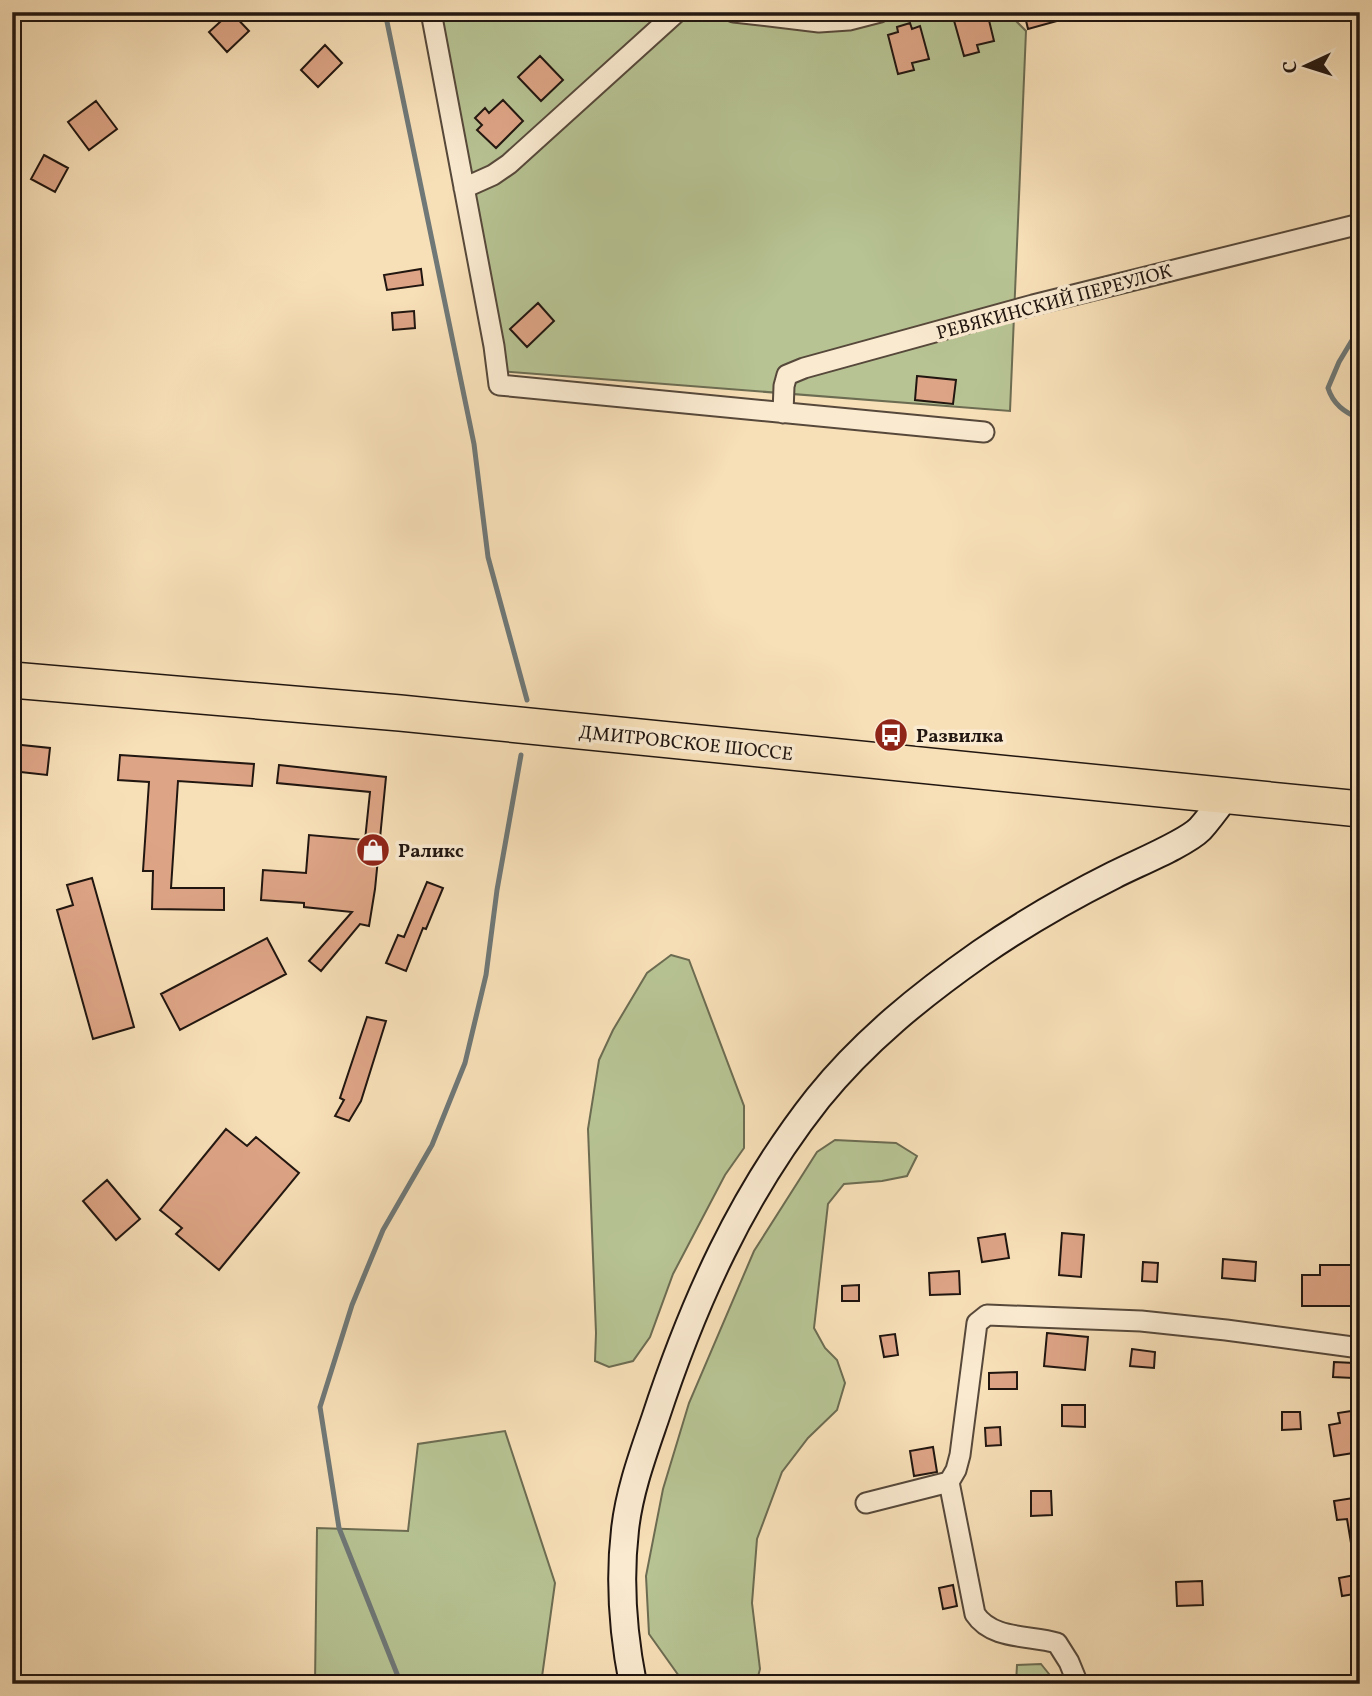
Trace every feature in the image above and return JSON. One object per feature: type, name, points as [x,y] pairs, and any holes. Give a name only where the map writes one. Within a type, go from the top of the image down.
[{"type":"highway","name":"ДМИТРОВСКОЕ ШОССЕ","points":[[12,680],[400,713],[1360,809]]},
{"type":"street","points":[[431,12],[499,385],[984,432]]},
{"type":"street","points":[[464,188],[493,175],[509,164],[677,12]]},
{"type":"street","points":[[734,12],[819,22],[849,20],[880,12]]},
{"type":"street","name":"РЕВЯКИНСКИЙ ПЕРЕУЛОК","points":[[783,413],[783,386],[787,375],[804,368],[1033,305],[1360,224]]},
{"type":"street","points":[[633,1684],[628,1661],[621,1584],[625,1526],[641,1460],[679,1346],[723,1248],[771,1163],[819,1097],[873,1038],[933,987],[1004,937],[1087,889],[1199,831],[1225,797]]},
{"type":"street","points":[[1078,1684],[1057,1643],[999,1632],[980,1622],[975,1614],[949,1482],[960,1455],[977,1323],[987,1315],[1141,1321],[1360,1348]]},
{"type":"street","points":[[866,1503],[949,1482]]},
{"type":"green space","points":[[423,12],[1007,12],[1026,31],[1010,411],[498,371]]},
{"type":"green space","points":[[671,955],[689,960],[744,1106],[744,1148],[725,1175],[673,1274],[650,1337],[633,1361],[609,1367],[595,1361],[588,1129],[599,1060],[613,1030],[647,973]]},
{"type":"green space","points":[[835,1140],[896,1143],[917,1156],[907,1176],[844,1184],[828,1204],[814,1328],[825,1348],[837,1360],[845,1383],[837,1410],[808,1438],[782,1472],[757,1539],[752,1603],[760,1669],[756,1684],[692,1684],[679,1676],[649,1634],[646,1576],[663,1489],[689,1403],[754,1251],[817,1152]]},
{"type":"green space","points":[[505,1431],[555,1583],[541,1684],[315,1684],[317,1528],[408,1531],[418,1444]]},
{"type":"green space","points":[[1041,1664],[1057,1684],[1016,1684],[1017,1665]]},
{"type":"building","points":[[231,12],[249,31],[227,52],[209,32]]},
{"type":"building","points":[[963,12],[987,12],[994,41],[977,45],[979,52],[964,56],[953,17],[964,14]]},
{"type":"building","points":[[1024,12],[1075,12],[1075,16],[1028,29]]},
{"type":"building","points":[[910,23],[912,29],[920,26],[929,59],[912,63],[914,70],[898,74],[888,35],[898,32],[897,27]]},
{"type":"building","points":[[325,45],[342,63],[318,87],[301,70]]},
{"type":"building","points":[[540,56],[563,80],[541,101],[518,77]]},
{"type":"building","points":[[503,100],[523,121],[496,148],[477,130],[482,125],[475,118],[485,108],[489,113]]},
{"type":"building","points":[[96,101],[117,129],[89,150],[68,122]]},
{"type":"building","points":[[44,155],[68,168],[55,192],[31,179]]},
{"type":"building","points":[[421,269],[423,285],[387,290],[384,275]]},
{"type":"building","points":[[538,303],[554,321],[527,347],[510,329]]},
{"type":"building","points":[[414,311],[415,328],[393,330],[392,313]]},
{"type":"building","points":[[917,376],[956,380],[953,404],[915,400]]},
{"type":"building","points":[[12,744],[50,748],[47,775],[12,771]]},
{"type":"building","points":[[120,755],[254,764],[252,786],[178,781],[171,888],[224,888],[224,910],[152,909],[153,871],[143,871],[149,782],[118,780]]},
{"type":"building","points":[[279,765],[386,777],[369,926],[360,924],[321,971],[309,961],[352,912],[304,907],[304,903],[261,900],[263,870],[306,873],[309,835],[365,840],[370,792],[277,783]]},
{"type":"building","points":[[92,878],[134,1027],[93,1039],[57,910],[73,905],[67,885]]},
{"type":"building","points":[[427,882],[443,888],[406,971],[386,963],[398,935],[404,937]]},
{"type":"building","points":[[267,938],[286,974],[180,1030],[161,994]]},
{"type":"building","points":[[367,1017],[386,1021],[361,1101],[349,1121],[335,1116],[344,1100],[340,1098]]},
{"type":"building","points":[[226,1129],[247,1146],[256,1137],[299,1173],[219,1270],[176,1234],[182,1228],[160,1210]]},
{"type":"building","points":[[107,1180],[140,1219],[116,1240],[83,1201]]},
{"type":"building","points":[[1062,1233],[1084,1235],[1081,1277],[1059,1275]]},
{"type":"building","points":[[1005,1234],[1009,1258],[982,1262],[978,1238]]},
{"type":"building","points":[[1223,1259],[1256,1262],[1255,1281],[1222,1278]]},
{"type":"building","points":[[1143,1262],[1158,1263],[1157,1282],[1142,1281]]},
{"type":"building","points":[[1320,1265],[1353,1265],[1353,1277],[1360,1277],[1360,1306],[1302,1306],[1302,1275],[1320,1275]]},
{"type":"building","points":[[959,1271],[960,1294],[930,1295],[929,1273]]},
{"type":"building","points":[[859,1285],[859,1301],[842,1301],[842,1286]]},
{"type":"building","points":[[1047,1333],[1088,1337],[1085,1370],[1044,1366]]},
{"type":"building","points":[[895,1334],[898,1355],[884,1357],[880,1336]]},
{"type":"building","points":[[1132,1349],[1155,1352],[1154,1368],[1130,1366]]},
{"type":"building","points":[[1334,1362],[1354,1363],[1353,1378],[1333,1377]]},
{"type":"building","points":[[1017,1372],[1017,1389],[989,1389],[989,1373]]},
{"type":"building","points":[[1062,1405],[1085,1405],[1085,1427],[1062,1426]]},
{"type":"building","points":[[1358,1410],[1360,1452],[1334,1456],[1329,1425],[1340,1423],[1338,1413]]},
{"type":"building","points":[[1282,1412],[1300,1412],[1301,1429],[1282,1430]]},
{"type":"building","points":[[1000,1427],[1001,1445],[986,1446],[985,1428]]},
{"type":"building","points":[[933,1447],[937,1472],[914,1476],[910,1451]]},
{"type":"building","points":[[1031,1491],[1051,1491],[1052,1515],[1031,1516]]},
{"type":"building","points":[[1360,1497],[1360,1549],[1352,1549],[1347,1519],[1337,1520],[1334,1501]]},
{"type":"building","points":[[1360,1574],[1360,1593],[1342,1596],[1339,1578]]},
{"type":"building","points":[[1202,1581],[1203,1605],[1177,1606],[1176,1582]]},
{"type":"building","points":[[953,1585],[957,1606],[943,1609],[939,1588]]},
{"type":"waterway","points":[[385,12],[474,444],[488,557],[527,700]]},
{"type":"waterway","points":[[1360,327],[1339,362],[1328,388],[1340,407],[1360,419]]},
{"type":"waterway","points":[[401,1684],[339,1528],[320,1407],[352,1305],[383,1230],[432,1145],[465,1063],[486,975],[497,890],[521,755]]},
{"type":"place","name":"Развилка","points":[[891,735]]},
{"type":"place","name":"Раликс","points":[[373,850]]}]
